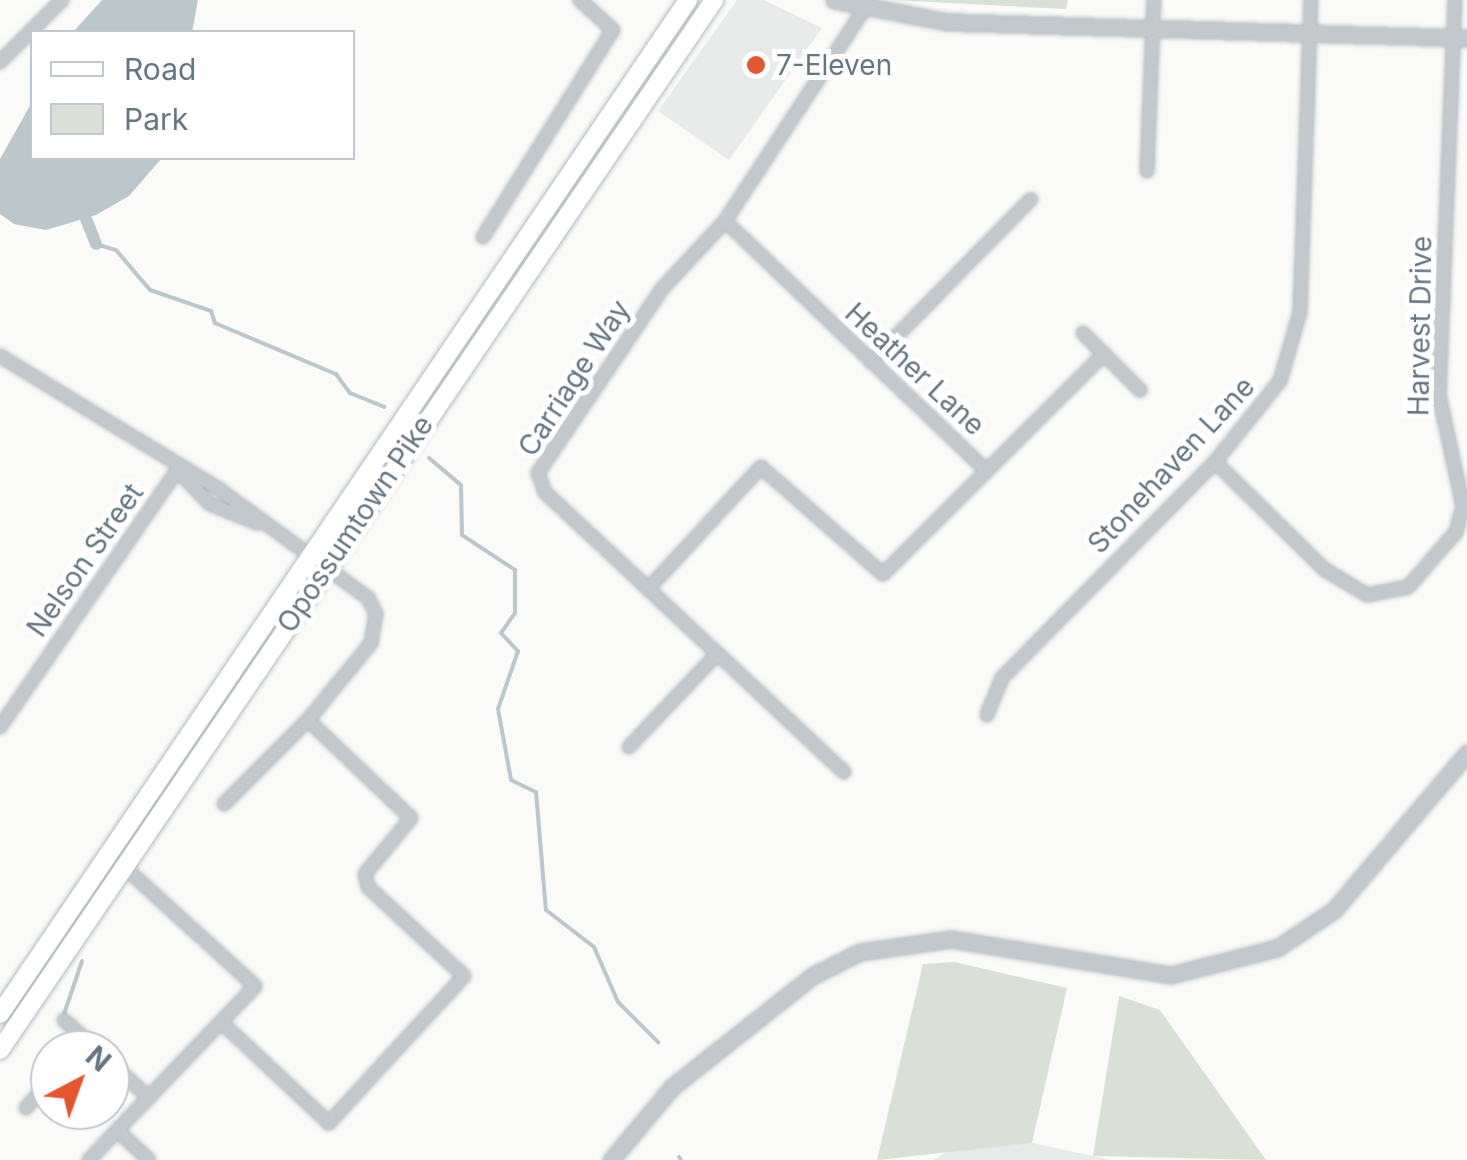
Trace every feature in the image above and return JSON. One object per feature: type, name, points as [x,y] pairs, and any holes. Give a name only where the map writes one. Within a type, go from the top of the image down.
[{"type":"main road","points":[[649,57],[671,0]]},
{"type":"main road","name":"Opossumtown Pike","points":[[0,1014],[306,554],[688,0]]},
{"type":"main road","name":"Opossumtown Pike","points":[[0,1050],[714,0]]},
{"type":"street","points":[[32,30],[62,0]]},
{"type":"street","points":[[483,237],[612,24],[580,0]]},
{"type":"street","points":[[834,0],[863,10],[947,22],[1460,37]]},
{"type":"street","points":[[1148,170],[1154,0]]},
{"type":"street","name":"Stonehaven Lane","points":[[987,715],[1002,678],[1215,462],[1268,401],[1291,354],[1311,0]]},
{"type":"street","name":"Harvest Drive","points":[[1215,462],[1324,569],[1367,595],[1408,587],[1456,532],[1464,506],[1440,395],[1460,37],[1455,0]]},
{"type":"street","name":"Carriage Way","points":[[844,772],[545,492],[538,474],[662,290],[725,221],[863,10]]},
{"type":"street","points":[[0,62],[30,32]]},
{"type":"street","points":[[871,362],[1031,200]]},
{"type":"street","name":"Heather Lane","points":[[648,589],[762,468],[878,575],[987,471],[725,221]]},
{"type":"street","points":[[1082,333],[1140,390]]},
{"type":"street","points":[[987,471],[1104,354]]},
{"type":"street","points":[[0,356],[177,470],[210,504],[256,523],[368,598],[375,629],[308,720],[224,804]]},
{"type":"street","name":"Nelson Street","points":[[0,727],[177,470]]},
{"type":"street","points":[[629,747],[717,654]]},
{"type":"street","points":[[221,1022],[328,1124],[464,976],[368,887],[366,874],[411,818],[308,720]]},
{"type":"street","points":[[611,1160],[672,1087],[812,976],[860,952],[952,938],[1170,975],[1277,948],[1334,910],[1467,753]]},
{"type":"street","points":[[89,1160],[256,986],[124,866],[106,855]]},
{"type":"street","points":[[64,1020],[73,1030]]},
{"type":"street","points":[[130,1080],[149,1098]]},
{"type":"street","points":[[26,1108],[30,1104]]},
{"type":"street","points":[[118,1131],[149,1160]]},
{"type":"shaded area","points":[[102,0],[198,0],[192,30],[75,30]]},
{"type":"shaded area","points":[[737,0],[764,0],[822,28],[729,160],[658,111]]},
{"type":"shaded area","points":[[30,106],[30,160],[160,160],[129,196],[96,215],[46,230],[14,224],[0,214],[0,159]]},
{"type":"shaded area","points":[[1032,1143],[1111,1160],[934,1160],[955,1146]]},
{"type":"green space","points":[[892,0],[1068,0],[1066,9]]},
{"type":"green space","points":[[954,962],[1067,988],[1032,1143],[877,1160],[923,964]]},
{"type":"green space","points":[[1119,996],[1160,1010],[1266,1160],[1093,1156]]},
{"type":"waterway","points":[[86,219],[96,244]]},
{"type":"waterway","points":[[96,244],[116,250],[150,290],[211,311],[215,323],[336,374],[350,393],[384,407]]},
{"type":"waterway","points":[[429,458],[461,485],[462,535],[515,570],[515,613],[501,633],[518,651],[498,709],[511,780],[536,792],[546,910],[594,947],[618,1002],[658,1042]]},
{"type":"waterway","points":[[64,1014],[82,961]]},
{"type":"place","name":"7-Eleven","points":[[756,65]]}]
